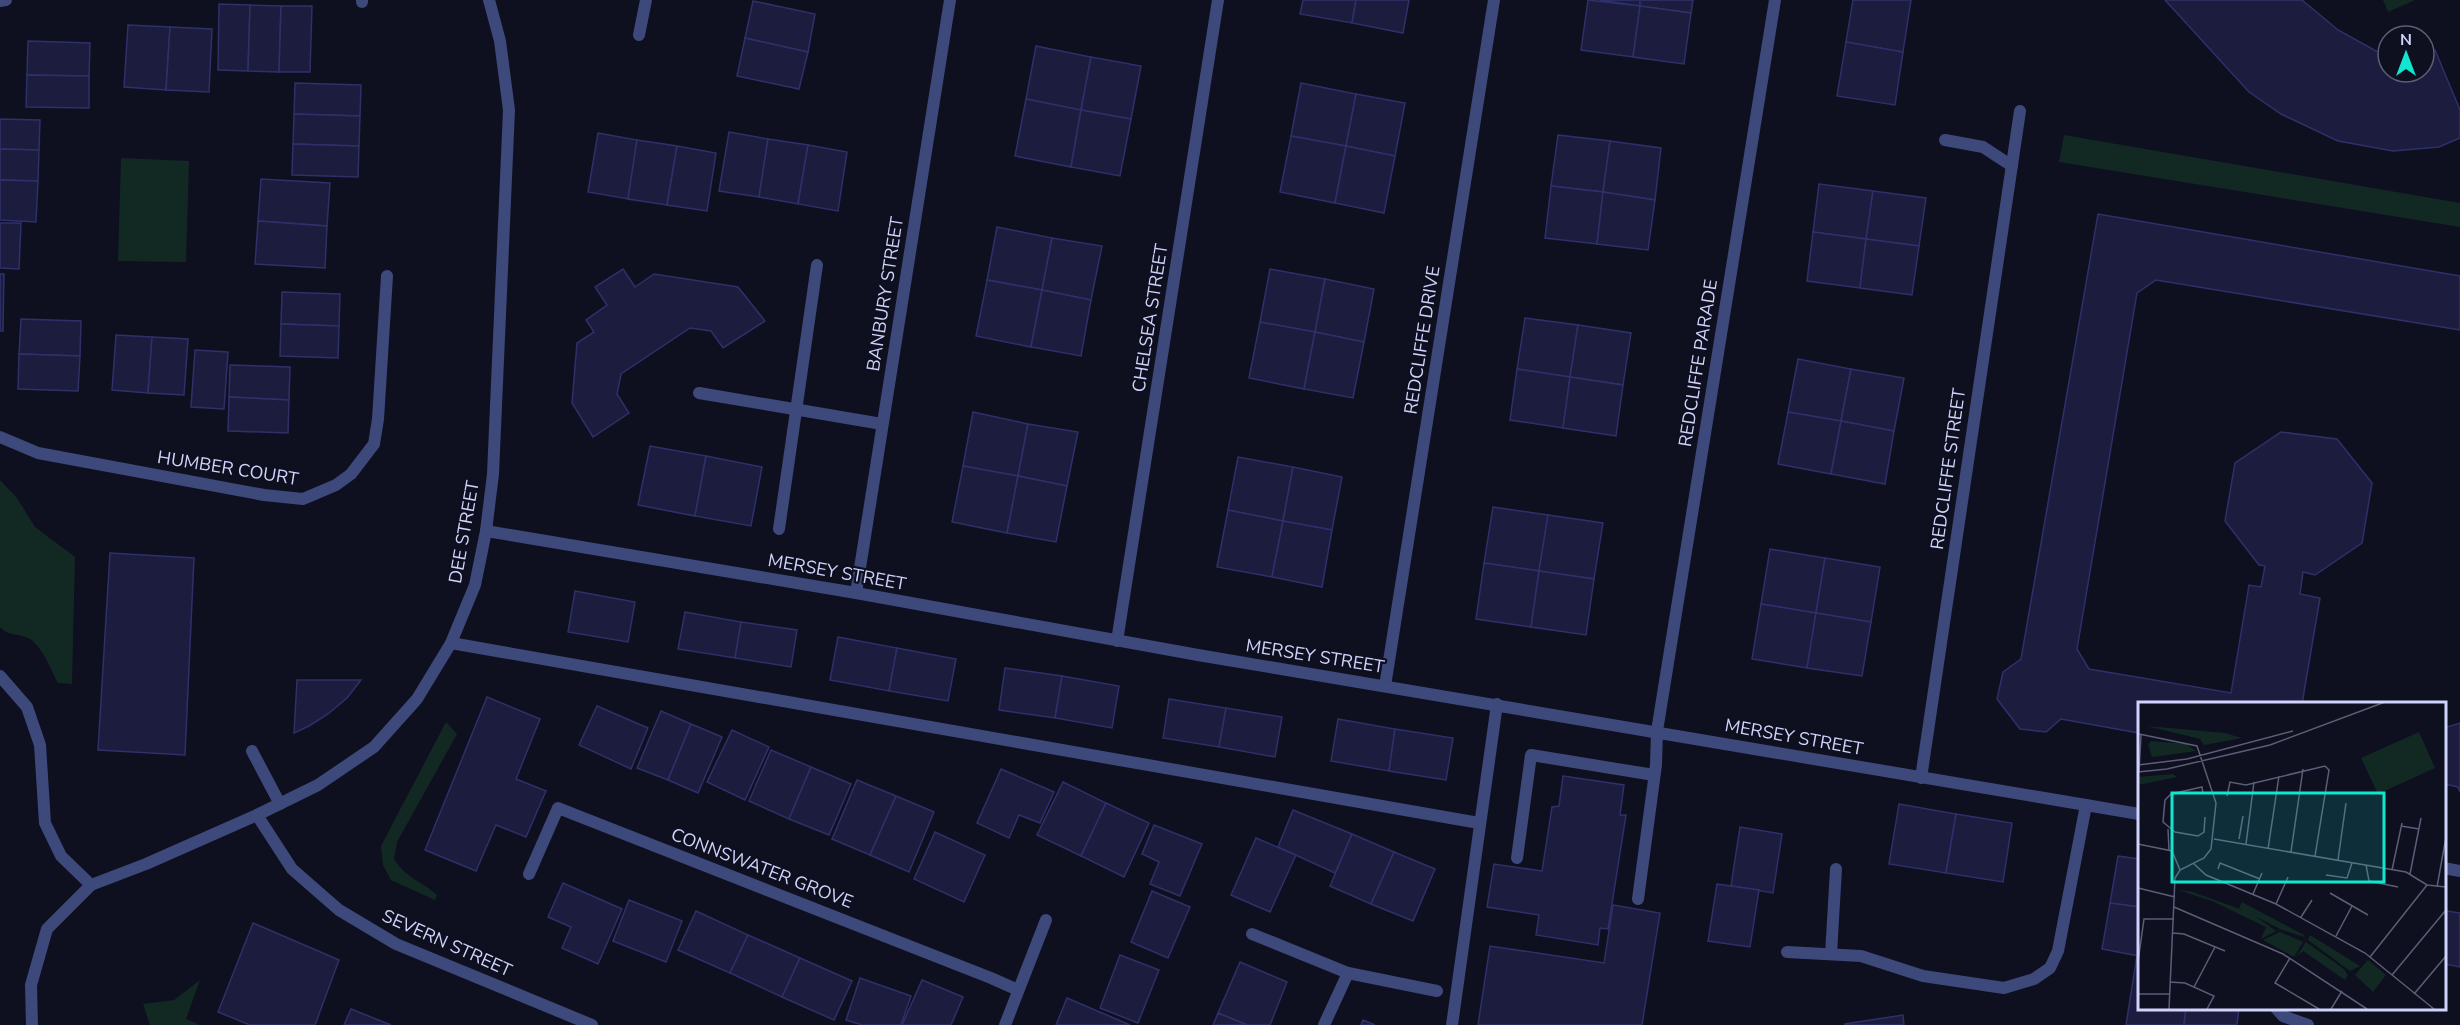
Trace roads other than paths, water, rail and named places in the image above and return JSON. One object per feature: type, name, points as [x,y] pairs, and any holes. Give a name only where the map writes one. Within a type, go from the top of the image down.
[{"type":"street","points":[[0,2],[6,0]]},
{"type":"street","name":"DEE STREET","points":[[32,1025],[31,985],[47,929],[91,885],[146,864],[257,815],[318,785],[374,747],[417,699],[451,643],[474,585],[486,531],[492,474],[509,111],[500,40],[489,0]]},
{"type":"street","points":[[639,35],[646,0]]},
{"type":"street","name":"BANBURY STREET","points":[[856,593],[950,0]]},
{"type":"street","name":"CHELSEA STREET","points":[[1117,641],[1218,0]]},
{"type":"street","name":"REDCLIFFE DRIVE","points":[[1385,686],[1494,0]]},
{"type":"street","name":"REDCLIFFE PARADE","points":[[1638,899],[1654,775],[1657,731],[1775,0]]},
{"type":"street","name":"REDCLIFFE STREET","points":[[1922,778],[2020,111]]},
{"type":"street","points":[[1945,140],[1983,147],[2012,166]]},
{"type":"street","points":[[780,529],[817,265]]},
{"type":"street","name":"HUMBER COURT","points":[[0,437],[38,453],[264,495],[303,499],[311,496],[336,485],[351,474],[374,444],[378,419],[387,276]]},
{"type":"street","points":[[699,393],[882,424]]},
{"type":"street","name":"MERSEY STREET","points":[[486,531],[856,593],[1117,641],[2138,814]]},
{"type":"street","points":[[451,643],[1479,823]]},
{"type":"street","points":[[0,676],[27,707],[40,745],[45,823],[61,856],[91,885]]},
{"type":"street","points":[[1452,1025],[1497,704]]},
{"type":"street","points":[[252,751],[280,804]]},
{"type":"street","points":[[1517,858],[1531,755],[1654,775]]},
{"type":"street","points":[[1787,952],[1862,956],[1923,976],[2004,988],[2034,979],[2050,968],[2058,951],[2086,805]]},
{"type":"street","name":"CONNSWATER GROVE","points":[[529,874],[558,808],[980,973],[1018,990]]},
{"type":"street","name":"SEVERN STREET","points":[[257,815],[292,869],[339,910],[396,944],[592,1025]]},
{"type":"street","points":[[2445,868],[2460,870]]},
{"type":"street","points":[[1831,954],[1836,869]]},
{"type":"street","points":[[1005,1025],[1046,920]]},
{"type":"street","points":[[1252,934],[1348,973],[1456,995]]},
{"type":"street","points":[[1324,1025],[1348,973]]},
{"type":"street","points":[[2278,1010],[2283,1017],[2308,1025]]}]
